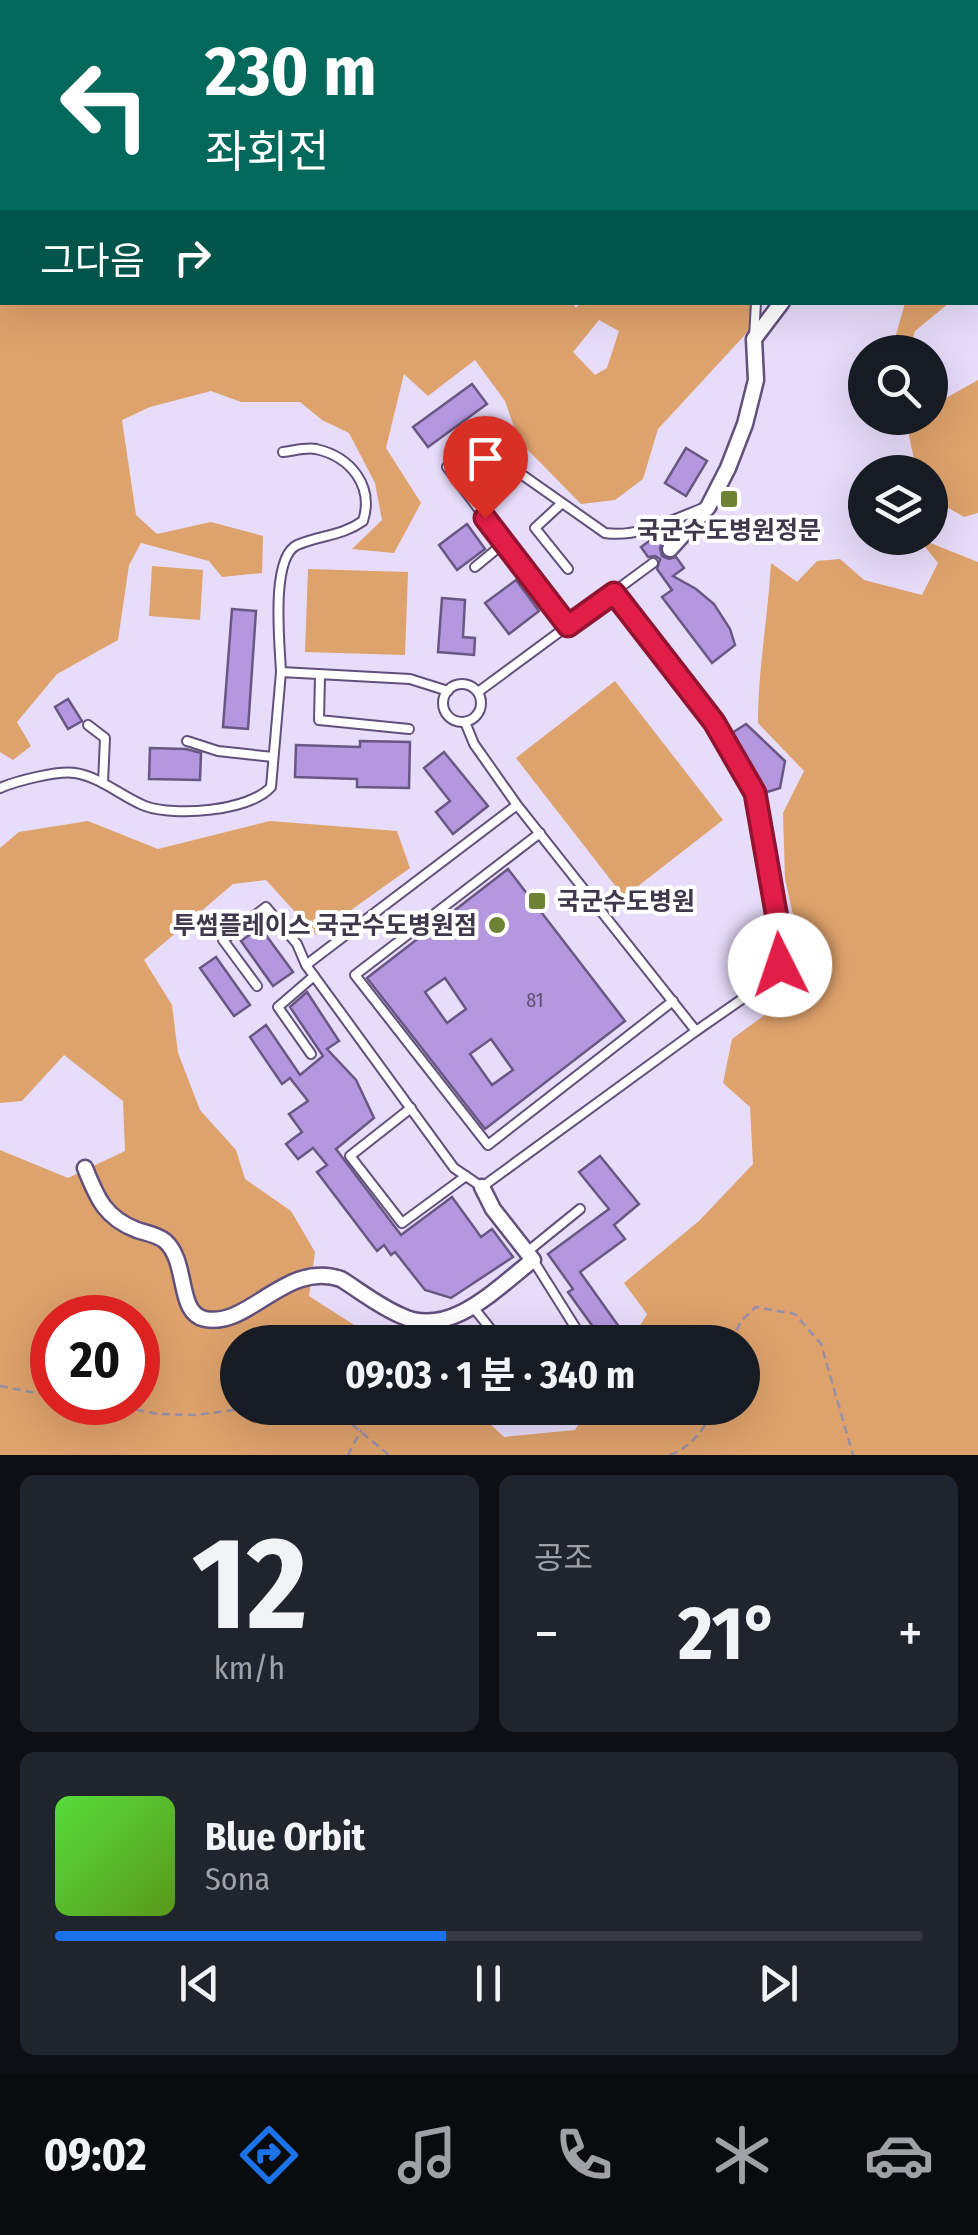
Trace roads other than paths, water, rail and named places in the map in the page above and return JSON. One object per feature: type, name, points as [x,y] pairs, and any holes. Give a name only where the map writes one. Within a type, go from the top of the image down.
[{"type":"street","points":[[670,549],[708,507],[728,468],[756,380],[754,340],[780,305]]},
{"type":"street","points":[[84,1168],[107,1215],[162,1238],[176,1253],[186,1288],[184,1300],[199,1318],[210,1320],[236,1312],[306,1275],[341,1279],[405,1318],[451,1318],[472,1306],[530,1256],[493,1209],[482,1187]]},
{"type":"lane","points":[[754,340],[756,305]]},
{"type":"lane","points":[[568,626],[446,467],[477,443],[605,534],[619,536],[708,507]]},
{"type":"lane","points":[[0,788],[71,772],[159,809],[250,803],[270,787],[281,672],[279,621],[284,558],[296,546],[353,528],[362,521],[366,506],[366,487],[345,463],[314,448],[283,452]]},
{"type":"lane","points":[[562,504],[535,528],[568,570]]},
{"type":"lane","points":[[475,567],[504,543]]},
{"type":"lane","points":[[478,692],[653,563]]},
{"type":"lane","points":[[257,986],[223,940],[266,907],[297,944],[306,965],[454,1168],[482,1187],[772,978],[780,965],[780,939],[755,793],[714,722],[614,593]]},
{"type":"lane","points":[[281,672],[410,679],[448,691],[461,684],[478,692],[480,710],[465,722],[452,720],[445,711],[448,691]]},
{"type":"lane","points":[[320,674],[319,720],[409,729]]},
{"type":"lane","points":[[465,722],[474,744],[517,806],[696,1031]]},
{"type":"lane","points":[[88,726],[105,738],[103,783]]},
{"type":"lane","points":[[188,740],[218,750],[273,757]]},
{"type":"lane","points":[[306,965],[517,806]]},
{"type":"lane","points":[[540,833],[355,975],[488,1145],[673,1001]]},
{"type":"lane","points":[[758,933],[780,939]]},
{"type":"lane","points":[[311,1054],[278,1007],[314,976]]},
{"type":"lane","points":[[410,1108],[350,1156],[402,1223],[466,1176]]},
{"type":"lane","points":[[574,1325],[530,1256],[580,1209]]},
{"type":"lane","points":[[472,1306],[487,1325]]},
{"type":"place","name":"국군수도병원정문","points":[[729,499]]},
{"type":"place","name":"국군수도병원","points":[[537,901]]},
{"type":"place","name":"투썸플레이스 국군수도병원점","points":[[497,925]]}]
